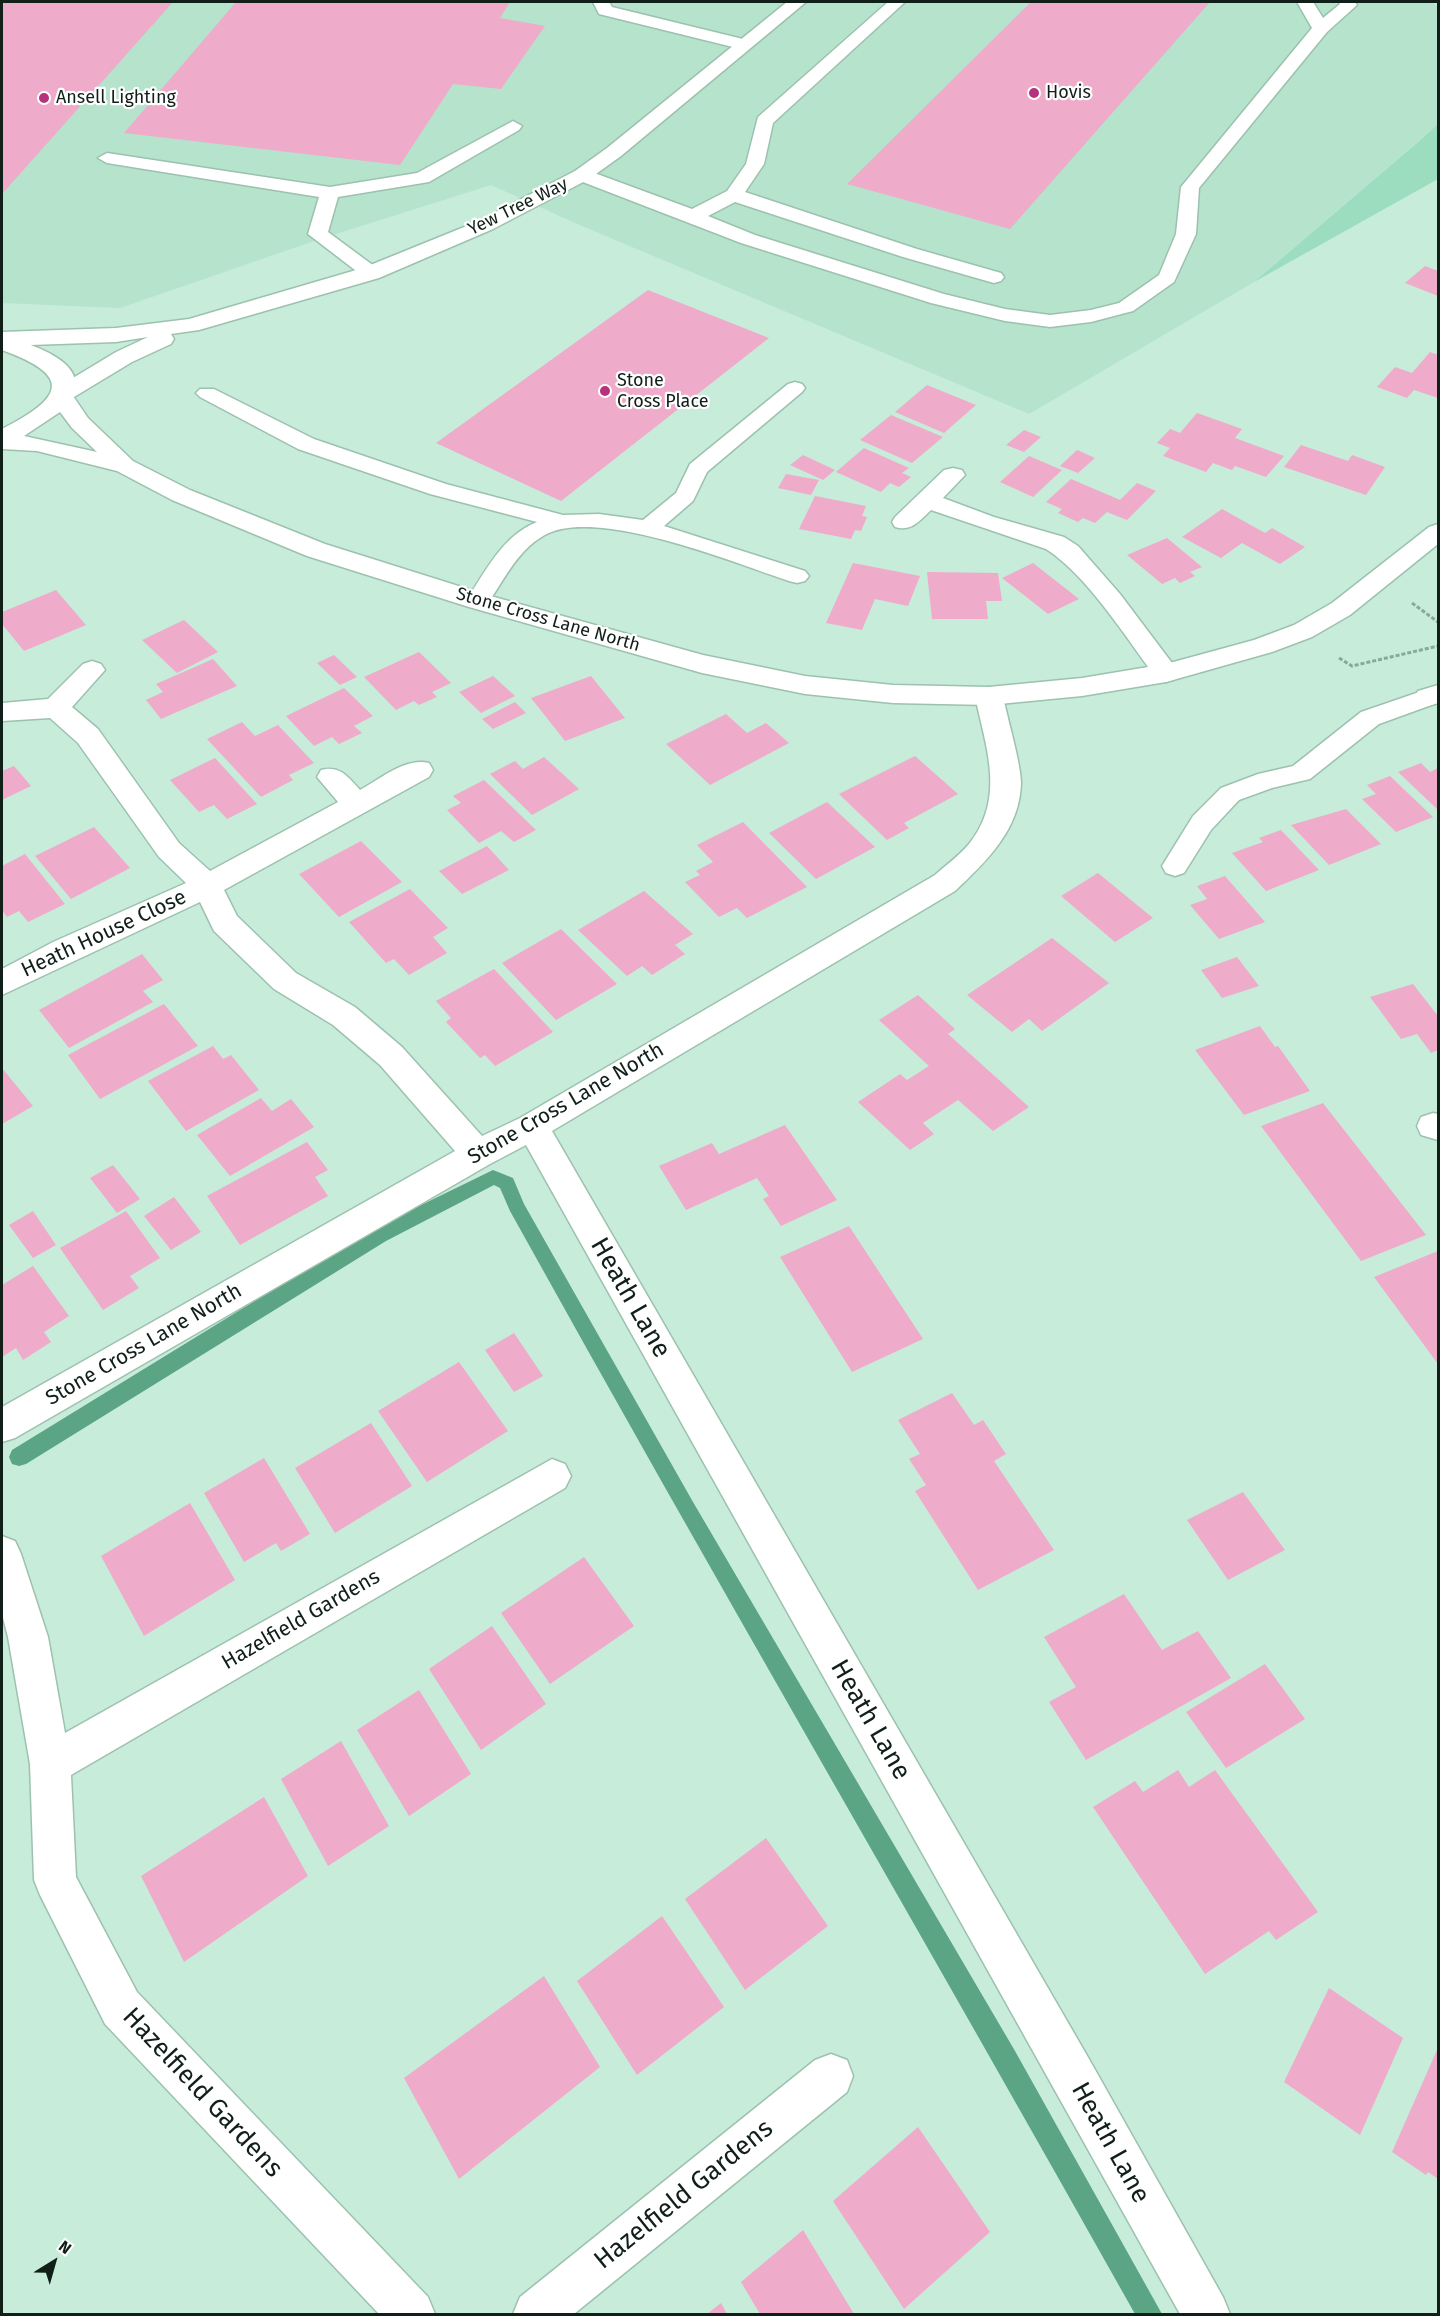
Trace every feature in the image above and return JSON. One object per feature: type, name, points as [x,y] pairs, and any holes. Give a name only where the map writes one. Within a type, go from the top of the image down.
[{"type":"street","name":"Yew Tree Way","points":[[2,341],[116,335],[192,325],[371,273],[486,225],[582,175],[648,126],[797,2]]},
{"type":"street","name":"Yew Tree Way","points":[[2,440],[32,424],[64,395],[124,357],[192,325]]},
{"type":"street","name":"Stone Cross Lane North","points":[[2,341],[34,352],[60,370],[64,395],[80,423],[126,466]]},
{"type":"street","name":"Stone Cross Lane North","points":[[2,440],[37,444],[126,466],[181,495],[316,550],[478,601],[702,664],[805,685],[893,694],[989,696],[1082,687],[1166,673],[1263,646],[1303,631],[1341,609],[1438,532]]},
{"type":"street","points":[[904,522],[953,475]]},
{"type":"street","points":[[927,500],[974,518],[1055,543],[1068,552],[1111,600],[1166,673]]},
{"type":"street","points":[[2,712],[57,708],[92,670]]},
{"type":"street","name":"Stone Cross Lane North","points":[[2,1426],[478,1154],[532,1127],[745,999],[945,883],[979,852],[999,821],[1007,782],[989,696]]},
{"type":"street","name":"Heath House Close","points":[[57,708],[88,736],[169,850],[207,886],[225,923],[285,981],[344,1016],[391,1056],[478,1154]]},
{"type":"street","name":"Heath House Close","points":[[2,983],[64,950],[207,886],[419,770]]},
{"type":"street","points":[[331,777],[357,804]]},
{"type":"street","name":"Heath Lane","points":[[532,1127],[1073,2075],[1206,2314]]},
{"type":"street","name":"Hazelfield Gardens","points":[[50,1764],[552,1476]]},
{"type":"street","name":"Hazelfield Gardens","points":[[2,1554],[28,1637],[50,1764],[55,1880],[121,2008],[411,2314]]},
{"type":"street","name":"Hazelfield Gardens","points":[[537,2314],[831,2076]]},
{"type":"lane","points":[[601,2],[605,10],[745,45]]},
{"type":"lane","points":[[693,216],[734,195],[755,164],[764,121],[897,2]]},
{"type":"lane","points":[[1305,2],[1321,28]]},
{"type":"lane","points":[[582,175],[748,239],[927,296],[1005,315],[1050,321],[1091,316],[1126,307],[1167,278],[1186,234],[1190,187],[1321,28],[1349,5],[1347,2]]},
{"type":"lane","points":[[107,159],[330,193],[422,178],[513,126]]},
{"type":"lane","points":[[330,193],[318,234],[371,273]]},
{"type":"lane","points":[[734,195],[910,253],[994,277]]},
{"type":"lane","points":[[648,528],[685,496],[698,469],[795,388]]},
{"type":"lane","points":[[207,393],[306,444],[438,489],[566,522]]},
{"type":"lane","points":[[478,601],[522,540],[546,526],[581,518],[648,528],[797,576]]},
{"type":"lane","points":[[1175,866],[1202,822],[1230,794],[1267,780],[1301,773],[1371,718],[1433,695]]},
{"type":"path","points":[[1303,631],[1352,666],[1438,646]]},
{"type":"shaded area","points":[[2,2],[1432,2],[1438,7],[1438,124],[1254,282],[1029,414],[575,223],[491,185],[317,240],[120,308],[2,303]]},
{"type":"shaded area","points":[[1438,124],[1438,179],[1254,282],[1419,141]]},
{"type":"building","name":"Ansell Lighting","points":[[2,2],[173,2],[2,194]]},
{"type":"building","points":[[236,2],[510,2],[500,18],[545,26],[501,89],[453,84],[400,165],[124,133]]},
{"type":"building","name":"Hovis","points":[[1031,2],[1210,2],[1010,229],[847,184]]},
{"type":"building","points":[[1425,266],[1438,271],[1438,296],[1405,283]]},
{"type":"building","name":"Stone Cross Place","points":[[648,290],[769,338],[561,501],[436,443]]},
{"type":"building","points":[[1430,352],[1438,355],[1438,398],[1414,390],[1407,398],[1377,387],[1395,367],[1412,373]]},
{"type":"building","points":[[927,385],[976,405],[944,433],[895,412]]},
{"type":"building","points":[[1197,413],[1242,429],[1235,438],[1284,456],[1266,477],[1235,466],[1232,470],[1213,463],[1206,472],[1163,456],[1170,448],[1157,443],[1170,429],[1180,433]]},
{"type":"building","points":[[891,415],[943,437],[912,463],[860,440]]},
{"type":"building","points":[[1024,430],[1041,437],[1024,452],[1006,445]]},
{"type":"building","points":[[1301,445],[1348,461],[1352,455],[1385,467],[1366,495],[1284,467]]},
{"type":"building","points":[[864,448],[909,468],[902,473],[911,477],[899,487],[890,483],[881,492],[836,472]]},
{"type":"building","points":[[1077,450],[1095,458],[1078,473],[1060,466]]},
{"type":"building","points":[[803,455],[835,470],[823,480],[790,465]]},
{"type":"building","points":[[1029,456],[1062,470],[1033,497],[1000,482]]},
{"type":"building","points":[[786,474],[819,480],[811,495],[778,488]]},
{"type":"building","points":[[1071,479],[1120,500],[1137,483],[1156,491],[1127,520],[1107,512],[1095,523],[1083,518],[1078,522],[1058,513],[1062,509],[1046,502]]},
{"type":"building","points":[[815,496],[866,506],[862,516],[867,517],[861,531],[855,530],[851,539],[799,529]]},
{"type":"building","points":[[1222,509],[1265,533],[1272,528],[1305,547],[1280,564],[1242,543],[1221,558],[1182,537]]},
{"type":"building","points":[[1167,538],[1202,567],[1190,572],[1195,576],[1180,583],[1175,578],[1162,584],[1127,555]]},
{"type":"building","points":[[853,563],[920,576],[908,606],[875,599],[862,630],[826,623]]},
{"type":"building","points":[[1033,563],[1079,599],[1048,614],[1002,578]]},
{"type":"building","points":[[927,572],[998,573],[1002,601],[986,601],[988,619],[932,619]]},
{"type":"building","points":[[56,590],[86,625],[24,651],[2,624],[2,612]]},
{"type":"building","points":[[184,620],[218,652],[177,673],[142,640]]},
{"type":"building","points":[[419,652],[451,683],[432,692],[437,697],[419,705],[414,701],[396,710],[364,677]]},
{"type":"building","points":[[334,655],[357,677],[340,685],[317,663]]},
{"type":"building","points":[[213,659],[237,686],[161,719],[146,700],[163,692],[156,684]]},
{"type":"building","points":[[493,676],[515,696],[481,713],[459,692]]},
{"type":"building","points":[[591,676],[625,718],[565,741],[531,698]]},
{"type":"building","points":[[344,688],[373,716],[354,726],[362,733],[339,744],[332,737],[314,746],[286,716]]},
{"type":"building","points":[[515,702],[526,713],[493,729],[482,719]]},
{"type":"building","points":[[726,714],[747,733],[766,723],[789,743],[710,785],[666,744]]},
{"type":"building","points":[[242,722],[255,736],[278,725],[314,763],[289,775],[293,780],[261,797],[207,739]]},
{"type":"building","points":[[915,756],[958,794],[904,823],[909,828],[887,840],[839,794]]},
{"type":"building","points":[[544,757],[579,789],[532,815],[490,774],[515,761],[523,769]]},
{"type":"building","points":[[215,758],[257,804],[227,819],[214,805],[199,812],[170,780]]},
{"type":"building","points":[[1421,763],[1430,772],[1438,768],[1438,810],[1398,772]]},
{"type":"building","points":[[14,766],[31,786],[2,800],[2,771]]},
{"type":"building","points":[[1390,776],[1433,817],[1396,832],[1362,799],[1376,794],[1367,785]]},
{"type":"building","points":[[484,780],[536,830],[514,842],[501,831],[479,843],[447,810],[461,803],[453,796]]},
{"type":"building","points":[[827,802],[875,847],[816,879],[769,833]]},
{"type":"building","points":[[1346,809],[1381,844],[1329,865],[1291,825]]},
{"type":"building","points":[[743,822],[807,887],[747,918],[737,908],[719,917],[685,882],[700,875],[696,871],[713,862],[697,845]]},
{"type":"building","points":[[94,827],[130,868],[71,899],[35,856]]},
{"type":"building","points":[[1281,830],[1319,870],[1266,891],[1232,853],[1263,842],[1259,838]]},
{"type":"building","points":[[361,841],[402,882],[339,917],[299,874]]},
{"type":"building","points":[[487,846],[509,870],[462,894],[439,871]]},
{"type":"building","points":[[25,854],[65,904],[28,922],[19,911],[7,917],[2,910],[2,866]]},
{"type":"building","points":[[1098,873],[1153,918],[1115,942],[1061,896]]},
{"type":"building","points":[[1225,876],[1265,922],[1219,939],[1190,905],[1207,899],[1197,886]]},
{"type":"building","points":[[410,889],[448,928],[433,937],[447,953],[409,975],[394,959],[386,963],[349,922]]},
{"type":"building","points":[[644,891],[693,934],[675,945],[685,954],[652,975],[642,966],[627,976],[578,930]]},
{"type":"building","points":[[561,929],[617,984],[556,1020],[502,963]]},
{"type":"building","points":[[1052,938],[1109,983],[1042,1031],[1029,1019],[1012,1032],[967,995]]},
{"type":"building","points":[[142,954],[163,980],[143,991],[153,1002],[69,1048],[39,1010]]},
{"type":"building","points":[[1237,957],[1259,986],[1222,998],[1201,970]]},
{"type":"building","points":[[494,969],[553,1032],[495,1066],[485,1055],[480,1058],[446,1022],[451,1018],[436,1001]]},
{"type":"building","points":[[1413,984],[1438,1016],[1438,1050],[1431,1053],[1417,1034],[1401,1039],[1370,997]]},
{"type":"building","points":[[918,995],[955,1029],[948,1034],[1029,1107],[993,1131],[958,1100],[923,1123],[934,1134],[910,1150],[858,1102],[900,1074],[907,1080],[929,1066],[879,1020]]},
{"type":"building","points":[[164,1004],[198,1046],[100,1099],[68,1055]]},
{"type":"building","points":[[1260,1026],[1275,1047],[1278,1046],[1310,1091],[1244,1115],[1195,1050]]},
{"type":"building","points":[[213,1046],[223,1059],[231,1055],[259,1090],[186,1131],[148,1081]]},
{"type":"building","points":[[2,1068],[33,1106],[2,1124]]},
{"type":"building","points":[[261,1098],[272,1111],[291,1099],[314,1127],[230,1176],[197,1135]]},
{"type":"building","points":[[1323,1103],[1426,1235],[1361,1261],[1261,1126]]},
{"type":"building","points":[[785,1125],[837,1200],[781,1226],[763,1199],[769,1196],[757,1178],[686,1210],[659,1166],[712,1143],[719,1154]]},
{"type":"building","points":[[307,1142],[328,1170],[315,1177],[328,1196],[240,1245],[207,1196]]},
{"type":"building","points":[[113,1165],[140,1199],[117,1213],[90,1178]]},
{"type":"building","points":[[174,1197],[201,1232],[171,1250],[144,1216]]},
{"type":"building","points":[[33,1211],[56,1245],[33,1258],[9,1225]]},
{"type":"building","points":[[126,1211],[160,1258],[130,1276],[139,1288],[103,1310],[60,1248]]},
{"type":"building","points":[[849,1226],[923,1339],[852,1372],[780,1257]]},
{"type":"building","points":[[1438,1251],[1438,1364],[1374,1277]]},
{"type":"building","points":[[33,1266],[69,1316],[44,1332],[51,1342],[23,1360],[16,1348],[2,1357],[2,1285]]},
{"type":"building","points":[[514,1333],[543,1376],[514,1392],[485,1350]]},
{"type":"building","points":[[459,1362],[508,1431],[427,1482],[378,1411]]},
{"type":"building","points":[[952,1393],[974,1425],[983,1420],[1006,1454],[994,1461],[1054,1550],[978,1590],[915,1491],[926,1485],[909,1459],[920,1454],[898,1420]]},
{"type":"building","points":[[371,1423],[412,1486],[335,1533],[295,1468]]},
{"type":"building","points":[[264,1458],[310,1534],[281,1551],[276,1543],[244,1562],[204,1493]]},
{"type":"building","points":[[1243,1492],[1285,1550],[1228,1580],[1187,1520]]},
{"type":"building","points":[[190,1503],[235,1580],[144,1636],[101,1556]]},
{"type":"building","points":[[584,1557],[634,1626],[550,1684],[501,1613]]},
{"type":"building","points":[[1124,1594],[1162,1650],[1198,1631],[1231,1678],[1086,1760],[1049,1702],[1076,1687],[1044,1637]]},
{"type":"building","points":[[492,1626],[546,1704],[481,1750],[429,1669]]},
{"type":"building","points":[[1265,1664],[1305,1719],[1226,1768],[1186,1712]]},
{"type":"building","points":[[419,1690],[471,1774],[409,1816],[357,1730]]},
{"type":"building","points":[[341,1741],[389,1826],[328,1866],[281,1779]]},
{"type":"building","points":[[1178,1770],[1189,1787],[1215,1770],[1318,1912],[1276,1940],[1269,1931],[1205,1974],[1093,1807],[1135,1781],[1143,1792]]},
{"type":"building","points":[[264,1797],[308,1876],[184,1962],[141,1876]]},
{"type":"building","points":[[766,1838],[828,1926],[745,1990],[685,1899]]},
{"type":"building","points":[[662,1916],[724,2007],[637,2075],[577,1981]]},
{"type":"building","points":[[544,1976],[600,2067],[459,2179],[404,2078]]},
{"type":"building","points":[[1329,1988],[1403,2038],[1360,2135],[1284,2082]]},
{"type":"building","points":[[1437,2050],[1438,2179],[1428,2172],[1426,2175],[1392,2152]]},
{"type":"building","points":[[918,2127],[990,2232],[904,2309],[833,2201]]},
{"type":"building","points":[[803,2230],[854,2314],[760,2314],[741,2282]]},
{"type":"building","points":[[721,2303],[727,2314],[707,2314]]},
{"type":"waterway","points":[[19,1457],[379,1235],[493,1177],[507,1183],[516,1206],[686,1509],[1006,2060],[1149,2314]]},
{"type":"place","name":"Hovis","points":[[1034,93]]},
{"type":"place","name":"Ansell Lighting","points":[[44,98]]},
{"type":"place","name":"Stone Cross Place","points":[[605,391]]}]
